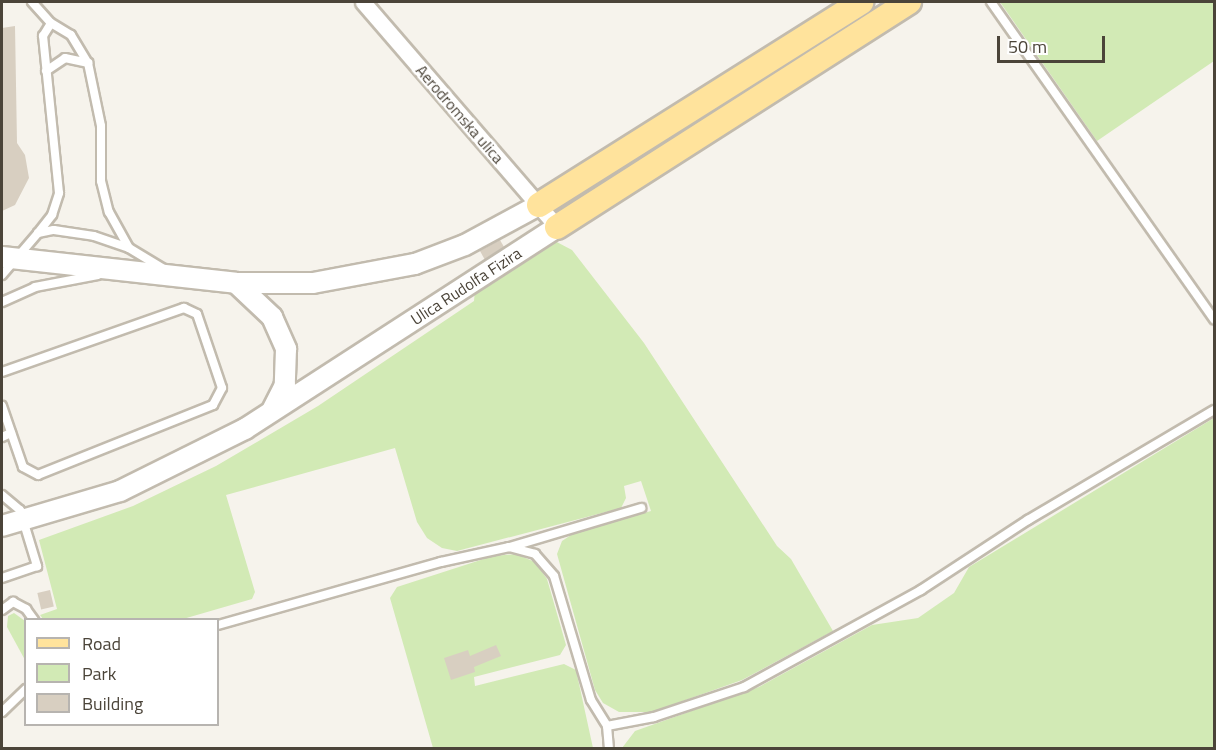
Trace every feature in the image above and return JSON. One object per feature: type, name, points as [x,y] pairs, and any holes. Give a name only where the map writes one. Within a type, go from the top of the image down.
[{"type":"main road","name":"Ulica Rudolfa Fizira","points":[[539,205],[861,2]]},
{"type":"main road","name":"Ulica Rudolfa Fizira","points":[[557,227],[909,2]]},
{"type":"street","name":"Aerodromska ulica","points":[[363,2],[557,227]]},
{"type":"street","name":"Ulica Rudolfa Fizira","points":[[8,258],[236,283],[313,283],[415,264],[455,250],[539,205]]},
{"type":"street","name":"Ulica Rudolfa Fizira","points":[[2,526],[120,491],[246,429],[557,227]]},
{"type":"street","points":[[236,283],[272,317],[286,349],[285,385],[271,411]]},
{"type":"lane","points":[[32,2],[51,23],[71,35],[88,63],[101,126],[101,181],[110,212],[129,248]]},
{"type":"lane","points":[[991,2],[1215,319]]},
{"type":"lane","points":[[2,275],[8,258],[38,233],[52,214],[59,193],[43,36],[51,23]]},
{"type":"lane","points":[[46,71],[65,58],[88,63]]},
{"type":"lane","points":[[38,233],[74,232],[129,248],[157,262],[173,277]]},
{"type":"lane","points":[[2,302],[34,287],[123,272]]},
{"type":"lane","points":[[2,372],[184,308],[197,314],[222,388],[213,405],[38,475],[23,467],[11,433],[4,422],[2,407]]},
{"type":"lane","points":[[607,726],[654,717],[744,687],[921,590],[1028,520],[1215,410]]},
{"type":"lane","points":[[2,436],[11,433]]},
{"type":"lane","points":[[2,495],[17,506],[24,519],[37,566],[2,578]]},
{"type":"lane","points":[[219,625],[509,547],[641,508]]},
{"type":"lane","points":[[509,547],[535,554],[554,576],[591,700],[607,726],[609,748]]},
{"type":"lane","points":[[2,610],[13,602],[26,609],[33,618]]},
{"type":"lane","points":[[2,712],[24,691]]},
{"type":"green space","points":[[1000,2],[1214,2],[1214,61],[1097,141]]},
{"type":"green space","points":[[551,239],[572,250],[644,343],[777,546],[791,559],[833,631],[742,680],[652,712],[619,712],[603,703],[595,690],[557,554],[562,541],[574,533],[651,511],[641,481],[624,486],[626,498],[621,508],[457,551],[442,548],[427,538],[417,522],[395,448],[226,495],[255,592],[252,599],[186,618],[42,618],[40,615],[57,609],[39,540],[133,506],[216,466],[318,406],[474,301],[475,289]]},
{"type":"green space","points":[[1214,418],[1214,748],[622,748],[635,731],[759,687],[872,625],[918,618],[954,593],[969,567]]},
{"type":"green space","points":[[516,554],[535,562],[547,579],[566,645],[560,655],[474,677],[475,686],[564,664],[576,670],[593,748],[433,748],[390,598],[397,587],[493,556]]},
{"type":"green space","points":[[14,613],[24,620],[24,658],[7,627],[8,616]]},
{"type":"building","points":[[15,26],[17,143],[25,155],[29,178],[15,205],[2,211],[2,28]]},
{"type":"building","points":[[500,240],[504,247],[485,260],[480,251]]},
{"type":"building","points":[[50,590],[54,607],[41,609],[37,593]]},
{"type":"building","points":[[496,645],[501,656],[474,667],[475,672],[451,680],[444,658],[468,650],[470,656]]}]
